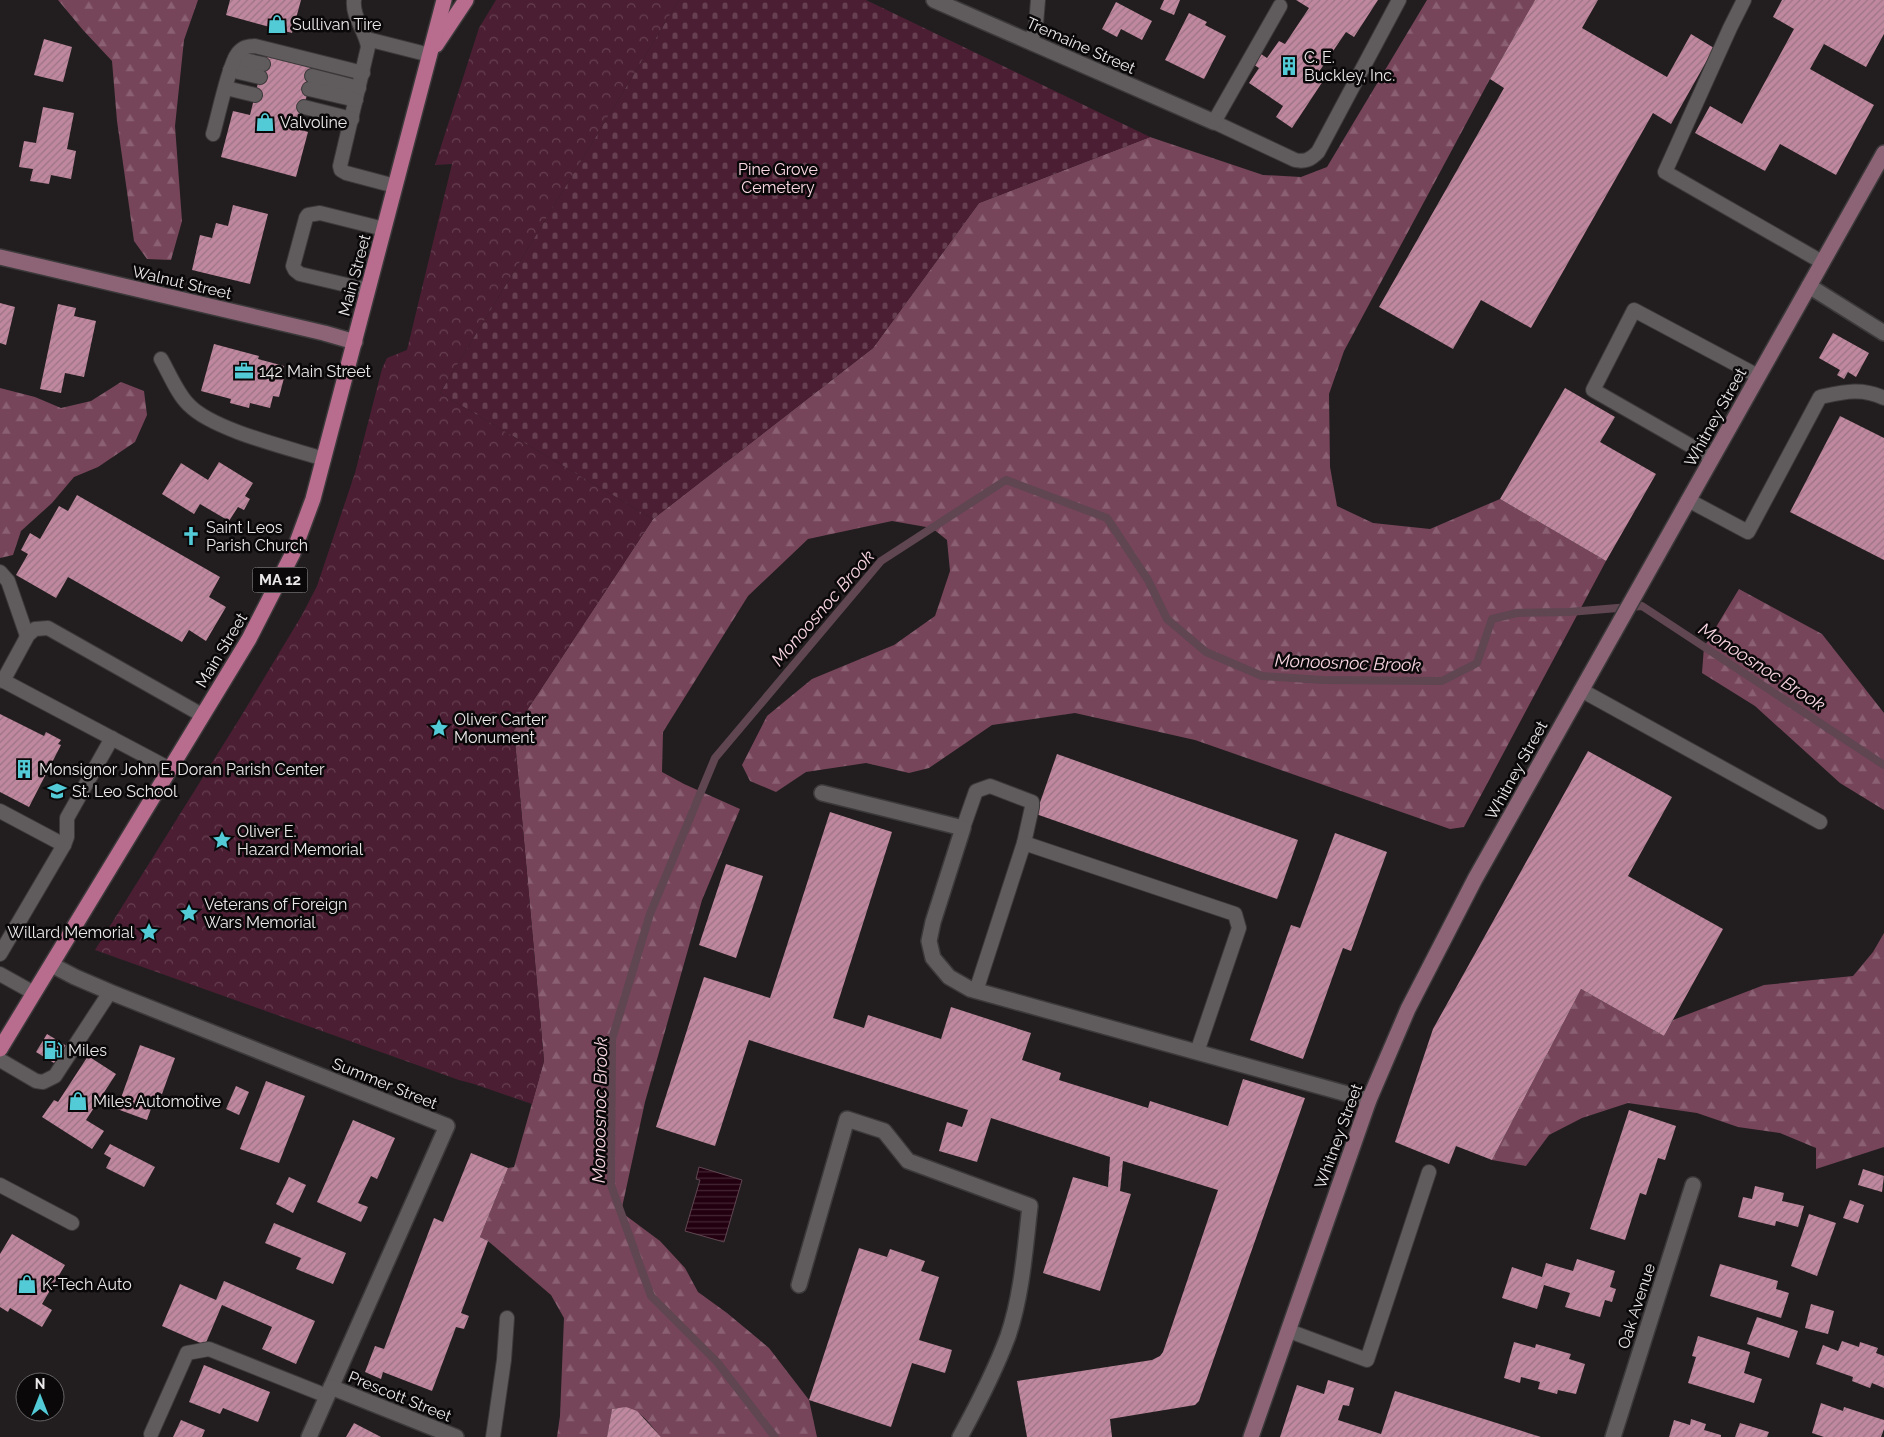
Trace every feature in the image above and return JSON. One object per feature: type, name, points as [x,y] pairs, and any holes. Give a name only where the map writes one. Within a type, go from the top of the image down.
[{"type":"main road","name":"MA 12","points":[[430,55],[444,0]]},
{"type":"main road","points":[[430,55],[466,0]]},
{"type":"main road","name":"Main Street","points":[[0,1049],[249,639],[294,553],[313,499],[324,459],[430,55]]},
{"type":"main road","name":"Whitney Street","points":[[1251,1437],[1369,1100],[1408,1009],[1475,878],[1882,159]]},
{"type":"main road","name":"Walnut Street","points":[[0,257],[324,332],[354,342]]},
{"type":"street","name":"Tremaine Street","points":[[934,0],[1214,122]]},
{"type":"street","points":[[1809,286],[1884,333]]},
{"type":"street","points":[[822,793],[963,828],[933,922],[929,941],[933,958],[949,977],[976,991],[1369,1100]]},
{"type":"street","name":"Summer Street","points":[[52,965],[110,992],[447,1126],[309,1437]]},
{"type":"street","points":[[799,1285],[847,1119],[884,1131],[908,1161],[1030,1206],[1020,1283],[1008,1334],[985,1392],[960,1437]]},
{"type":"street","name":"Oak Avenue","points":[[1613,1437],[1693,1185]]},
{"type":"street","name":"Prescott Street","points":[[329,1391],[456,1437]]},
{"type":"lane","points":[[354,0],[355,14],[367,39],[368,47],[340,166],[346,173],[395,186]]},
{"type":"lane","points":[[1031,42],[1036,28],[1038,0]]},
{"type":"lane","points":[[1280,6],[1214,122],[1295,160],[1304,161],[1318,152],[1399,0]]},
{"type":"lane","points":[[1744,0],[1664,172],[1822,262]]},
{"type":"lane","points":[[367,39],[430,55]]},
{"type":"lane","points":[[213,134],[233,64],[243,48],[255,46],[363,73]]},
{"type":"lane","points":[[233,64],[261,71]]},
{"type":"lane","points":[[310,82],[358,94]]},
{"type":"lane","points":[[226,88],[255,95]]},
{"type":"lane","points":[[304,107],[352,119]]},
{"type":"lane","points":[[368,290],[300,274],[293,266],[308,215],[320,213],[384,229]]},
{"type":"lane","points":[[1712,458],[1593,390],[1634,310],[1758,376]]},
{"type":"lane","points":[[161,360],[187,404],[204,417],[247,434],[324,459]]},
{"type":"lane","points":[[1688,500],[1748,532],[1820,397],[1853,390],[1876,394],[1884,398]]},
{"type":"lane","points":[[0,572],[8,582],[27,636]]},
{"type":"lane","points":[[170,769],[1,680],[27,636],[35,629],[48,628],[202,715]]},
{"type":"lane","points":[[1581,690],[1820,822]]},
{"type":"lane","points":[[0,954],[64,845],[67,837],[67,818],[112,738]]},
{"type":"lane","points":[[963,828],[976,791],[990,786],[1032,802],[1024,843],[976,991]]},
{"type":"lane","points":[[0,811],[64,845]]},
{"type":"lane","points":[[1024,843],[1235,914],[1238,928],[1197,1052]]},
{"type":"lane","points":[[0,974],[34,993]]},
{"type":"lane","points":[[0,1060],[36,1081],[43,1082],[51,1078],[110,992]]},
{"type":"lane","points":[[1289,1331],[1366,1360],[1428,1172]]},
{"type":"lane","points":[[0,1186],[72,1223]]},
{"type":"lane","points":[[493,1437],[504,1360],[507,1318]]},
{"type":"lane","points":[[152,1434],[187,1352],[209,1349],[329,1391]]},
{"type":"green space","points":[[58,0],[198,0],[184,40],[175,126],[182,221],[171,260],[147,259],[134,241],[117,121],[112,61]]},
{"type":"green space","points":[[496,0],[679,0],[440,393],[653,519],[514,730],[544,1061],[532,1104],[459,1080],[95,950],[240,718],[302,615],[317,586],[355,473],[382,369],[387,358],[407,350],[452,164],[435,165],[479,28]]},
{"type":"green space","name":"Pine Grove Cemetery","points":[[679,0],[866,0],[1150,137],[979,203],[873,348],[653,519],[440,393]]},
{"type":"green space","points":[[1427,0],[1535,0],[1490,79],[1344,351],[1329,394],[1330,467],[1337,506],[1373,523],[1430,529],[1500,499],[1606,561],[1464,827],[1450,829],[1195,740],[1075,713],[992,725],[929,768],[909,773],[866,763],[806,772],[776,792],[750,781],[742,765],[767,716],[812,679],[894,645],[935,616],[950,571],[947,540],[932,528],[892,521],[808,539],[748,596],[663,732],[662,772],[740,809],[702,900],[645,1102],[621,1212],[660,1241],[685,1268],[698,1292],[769,1348],[809,1400],[817,1437],[661,1437],[641,1415],[629,1409],[612,1409],[607,1437],[557,1437],[560,1416],[564,1318],[551,1295],[488,1241],[480,1237],[508,1168],[514,1167],[544,1061],[514,730],[653,519],[873,348],[979,203],[1150,137],[1263,175],[1301,177],[1327,167]]},
{"type":"green space","points":[[121,382],[144,391],[147,415],[135,442],[98,467],[74,477],[52,503],[21,531],[13,555],[0,558],[0,388],[35,397],[61,408],[91,401]]},
{"type":"green space","points":[[1739,589],[1822,634],[1884,713],[1884,810],[1840,783],[1755,706],[1702,673],[1704,647]]},
{"type":"green space","points":[[1884,933],[1884,1147],[1816,1169],[1816,1148],[1780,1133],[1738,1127],[1697,1113],[1628,1103],[1582,1118],[1549,1135],[1526,1166],[1492,1160],[1581,989],[1664,1036],[1673,1020],[1764,985],[1853,976],[1873,952]]},
{"type":"shaded area","points":[[699,1167],[742,1180],[724,1242],[685,1231],[700,1180],[696,1179]]},
{"type":"building","name":"Sullivan Tire","points":[[230,0],[301,0],[292,33],[226,15]]},
{"type":"building","points":[[1164,0],[1180,0],[1174,15],[1160,9]]},
{"type":"building","name":"C. E. Buckley, Inc.","points":[[1296,0],[1378,0],[1354,37],[1346,32],[1316,76],[1323,81],[1292,128],[1276,117],[1283,106],[1249,83],[1259,68],[1251,63],[1258,52],[1267,58],[1279,41],[1285,44],[1309,8]]},
{"type":"building","points":[[1535,0],[1598,0],[1582,28],[1667,77],[1691,34],[1714,48],[1671,124],[1653,113],[1531,328],[1481,300],[1453,349],[1379,307],[1504,88],[1490,79]]},
{"type":"building","points":[[1782,0],[1884,0],[1884,34],[1866,67],[1824,44],[1810,69],[1874,105],[1836,175],[1780,144],[1765,171],[1695,133],[1710,106],[1742,124],[1794,29],[1773,17]]},
{"type":"building","points":[[1116,2],[1152,21],[1142,40],[1121,29],[1117,37],[1102,29]]},
{"type":"building","points":[[1189,13],[1207,22],[1205,25],[1226,36],[1204,79],[1165,60]]},
{"type":"building","points":[[44,39],[72,47],[63,82],[34,75]]},
{"type":"building","name":"Valvoline","points":[[265,55],[314,68],[298,129],[308,132],[296,177],[221,157],[233,111],[250,115]]},
{"type":"building","points":[[43,107],[74,113],[67,149],[76,151],[71,179],[51,175],[49,184],[30,181],[33,169],[19,167],[24,141],[36,143]]},
{"type":"building","points":[[233,205],[268,214],[250,284],[192,270],[200,235],[212,238],[216,223],[228,226]]},
{"type":"building","points":[[0,303],[15,307],[6,345],[0,343]]},
{"type":"building","points":[[58,304],[76,308],[74,316],[96,321],[84,377],[65,373],[61,393],[40,389]]},
{"type":"building","points":[[1833,333],[1869,353],[1856,377],[1848,372],[1844,379],[1837,375],[1840,370],[1819,358]]},
{"type":"building","name":"142 Main Street","points":[[214,344],[259,356],[258,359],[284,366],[281,377],[284,378],[279,397],[273,396],[270,408],[250,403],[249,408],[230,403],[231,399],[201,391]]},
{"type":"building","points":[[1565,388],[1615,417],[1600,442],[1656,474],[1606,561],[1500,499]]},
{"type":"building","points":[[1840,416],[1884,438],[1884,560],[1790,512]]},
{"type":"building","points":[[219,462],[253,483],[245,496],[250,499],[244,510],[238,507],[229,521],[200,504],[194,514],[162,494],[181,463],[208,480]]},
{"type":"building","points":[[77,495],[220,577],[209,597],[226,607],[206,641],[189,630],[182,642],[68,577],[56,598],[16,575],[28,554],[21,550],[30,533],[40,539],[59,506],[68,511]]},
{"type":"building","name":"Monsignor John E. Doran Parish Center","points":[[0,714],[44,736],[46,732],[61,740],[58,744],[61,745],[29,807],[0,792]]},
{"type":"building","points":[[1588,751],[1672,797],[1628,876],[1723,929],[1664,1036],[1581,989],[1492,1160],[1456,1146],[1449,1164],[1395,1142],[1433,1029]]},
{"type":"building","points":[[1057,754],[1298,840],[1277,899],[1036,814]]},
{"type":"building","points":[[830,812],[892,832],[833,1018],[864,1028],[868,1015],[941,1039],[951,1007],[1031,1033],[1022,1060],[1061,1073],[1059,1080],[1148,1108],[1150,1101],[1228,1126],[1243,1079],[1305,1098],[1199,1401],[1195,1405],[1110,1419],[1112,1437],[1027,1437],[1017,1381],[1152,1360],[1160,1356],[1163,1352],[1218,1190],[1123,1161],[1120,1191],[1131,1194],[1100,1291],[1043,1273],[1073,1177],[1108,1187],[1110,1157],[991,1118],[977,1162],[939,1151],[947,1122],[962,1127],[968,1110],[749,1040],[715,1146],[656,1127],[704,977],[770,998]]},
{"type":"building","points":[[1335,833],[1387,852],[1351,951],[1343,948],[1303,1059],[1250,1040],[1291,925],[1300,928]]},
{"type":"building","points":[[726,864],[763,876],[736,958],[699,945]]},
{"type":"building","name":"Miles","points":[[47,1034],[70,1048],[59,1066],[36,1052]]},
{"type":"building","points":[[140,1045],[175,1058],[162,1094],[157,1092],[147,1120],[117,1109]]},
{"type":"building","name":"Miles Automotive","points":[[88,1056],[116,1074],[86,1120],[104,1131],[92,1149],[42,1117],[54,1100],[58,1102]]},
{"type":"building","points":[[266,1081],[305,1096],[279,1163],[240,1149]]},
{"type":"building","points":[[236,1086],[249,1092],[239,1115],[226,1109]]},
{"type":"building","points":[[1629,1110],[1676,1126],[1665,1160],[1658,1158],[1646,1195],[1640,1193],[1625,1240],[1590,1229]]},
{"type":"building","points":[[353,1120],[395,1138],[377,1179],[371,1176],[358,1203],[368,1207],[361,1222],[317,1202]]},
{"type":"building","points":[[110,1144],[155,1167],[144,1187],[106,1168],[111,1158],[104,1154]]},
{"type":"building","points":[[471,1153],[508,1168],[480,1237],[488,1241],[461,1313],[469,1316],[464,1329],[456,1327],[432,1391],[383,1372],[381,1379],[365,1372],[375,1346],[384,1349],[434,1218],[443,1222]]},
{"type":"building","points":[[1863,1169],[1884,1176],[1882,1192],[1858,1185]]},
{"type":"building","points":[[289,1177],[306,1185],[293,1213],[276,1204]]},
{"type":"building","points":[[1755,1186],[1784,1193],[1782,1201],[1804,1206],[1798,1227],[1776,1221],[1775,1226],[1738,1217],[1743,1197],[1752,1199]]},
{"type":"building","points":[[1850,1200],[1864,1205],[1858,1223],[1843,1218]]},
{"type":"building","points":[[1809,1214],[1836,1223],[1817,1276],[1791,1266]]},
{"type":"building","points":[[274,1223],[346,1253],[333,1284],[296,1269],[301,1258],[265,1243]]},
{"type":"building","name":"K-Tech Auto","points":[[12,1234],[65,1265],[42,1304],[52,1310],[42,1327],[10,1308],[8,1312],[0,1307],[0,1254]]},
{"type":"building","points":[[859,1248],[887,1257],[890,1249],[925,1261],[921,1271],[939,1277],[919,1340],[952,1350],[945,1373],[912,1363],[891,1427],[809,1400]]},
{"type":"building","points":[[1577,1259],[1615,1271],[1610,1287],[1616,1289],[1612,1302],[1605,1300],[1600,1317],[1565,1307],[1570,1293],[1544,1285],[1537,1309],[1502,1298],[1512,1267],[1542,1277],[1546,1263],[1573,1271]]},
{"type":"building","points":[[1720,1264],[1778,1281],[1776,1289],[1789,1293],[1781,1318],[1710,1296]]},
{"type":"building","points":[[224,1281],[315,1321],[296,1364],[262,1349],[272,1327],[222,1305],[205,1345],[162,1326],[180,1284],[216,1300]]},
{"type":"building","points":[[1811,1304],[1834,1311],[1828,1334],[1805,1328]]},
{"type":"building","points":[[1757,1317],[1798,1331],[1789,1358],[1747,1344]]},
{"type":"building","points":[[1698,1336],[1750,1352],[1744,1373],[1762,1379],[1754,1403],[1688,1383],[1696,1357],[1692,1356]]},
{"type":"building","points":[[1842,1341],[1859,1347],[1860,1342],[1878,1348],[1876,1353],[1884,1356],[1884,1388],[1872,1383],[1870,1388],[1852,1381],[1853,1377],[1816,1364],[1823,1345],[1838,1351]]},
{"type":"building","points":[[1514,1342],[1535,1348],[1536,1344],[1571,1354],[1569,1359],[1585,1364],[1576,1394],[1558,1390],[1557,1394],[1538,1389],[1540,1382],[1521,1377],[1520,1383],[1504,1378]]},
{"type":"building","points":[[204,1365],[270,1392],[258,1422],[223,1408],[220,1414],[189,1402]]},
{"type":"building","points":[[1328,1380],[1354,1388],[1349,1406],[1343,1405],[1338,1420],[1381,1434],[1395,1391],[1541,1437],[1280,1437],[1297,1385],[1324,1394]]},
{"type":"building","points":[[1821,1403],[1843,1411],[1844,1407],[1884,1420],[1884,1429],[1881,1437],[1824,1437],[1812,1433]]},
{"type":"building","points":[[626,1407],[637,1411],[661,1437],[607,1437],[612,1409]]},
{"type":"building","points":[[1691,1419],[1706,1424],[1704,1430],[1721,1435],[1721,1437],[1669,1437],[1674,1420],[1690,1425]]},
{"type":"building","points":[[181,1420],[205,1430],[202,1437],[173,1437]]},
{"type":"building","points":[[354,1423],[381,1437],[346,1437]]},
{"type":"building","points":[[1740,1423],[1769,1432],[1767,1437],[1735,1437]]},
{"type":"waterway","name":"Monoosnoc Brook","points":[[775,1437],[717,1362],[651,1296],[611,1185],[612,1039],[650,914],[715,758],[881,561],[1006,480],[1107,518],[1148,580],[1167,619],[1206,652],[1262,676],[1323,680],[1442,681],[1477,663],[1492,619],[1517,613],[1569,612],[1642,606],[1884,765]]},
{"type":"place","name":"Sullivan Tire","points":[[277,24]]},
{"type":"place","name":"C. E. Buckley, Inc.","points":[[1289,66]]},
{"type":"place","name":"Valvoline","points":[[265,122]]},
{"type":"place","name":"142 Main Street","points":[[244,371]]},
{"type":"place","name":"Saint Leos Parish Church","points":[[191,536]]},
{"type":"place","name":"Oliver Carter Monument","points":[[439,728]]},
{"type":"place","name":"Monsignor John E. Doran Parish Center","points":[[24,769]]},
{"type":"place","name":"St. Leo School","points":[[57,791]]},
{"type":"place","name":"Oliver E. Hazard Memorial","points":[[222,840]]},
{"type":"place","name":"Veterans of Foreign Wars Memorial","points":[[189,913]]},
{"type":"place","name":"Willard Memorial","points":[[149,932]]},
{"type":"place","name":"Miles","points":[[53,1050]]},
{"type":"place","name":"Miles Automotive","points":[[78,1101]]},
{"type":"place","name":"K-Tech Auto","points":[[27,1284]]}]
